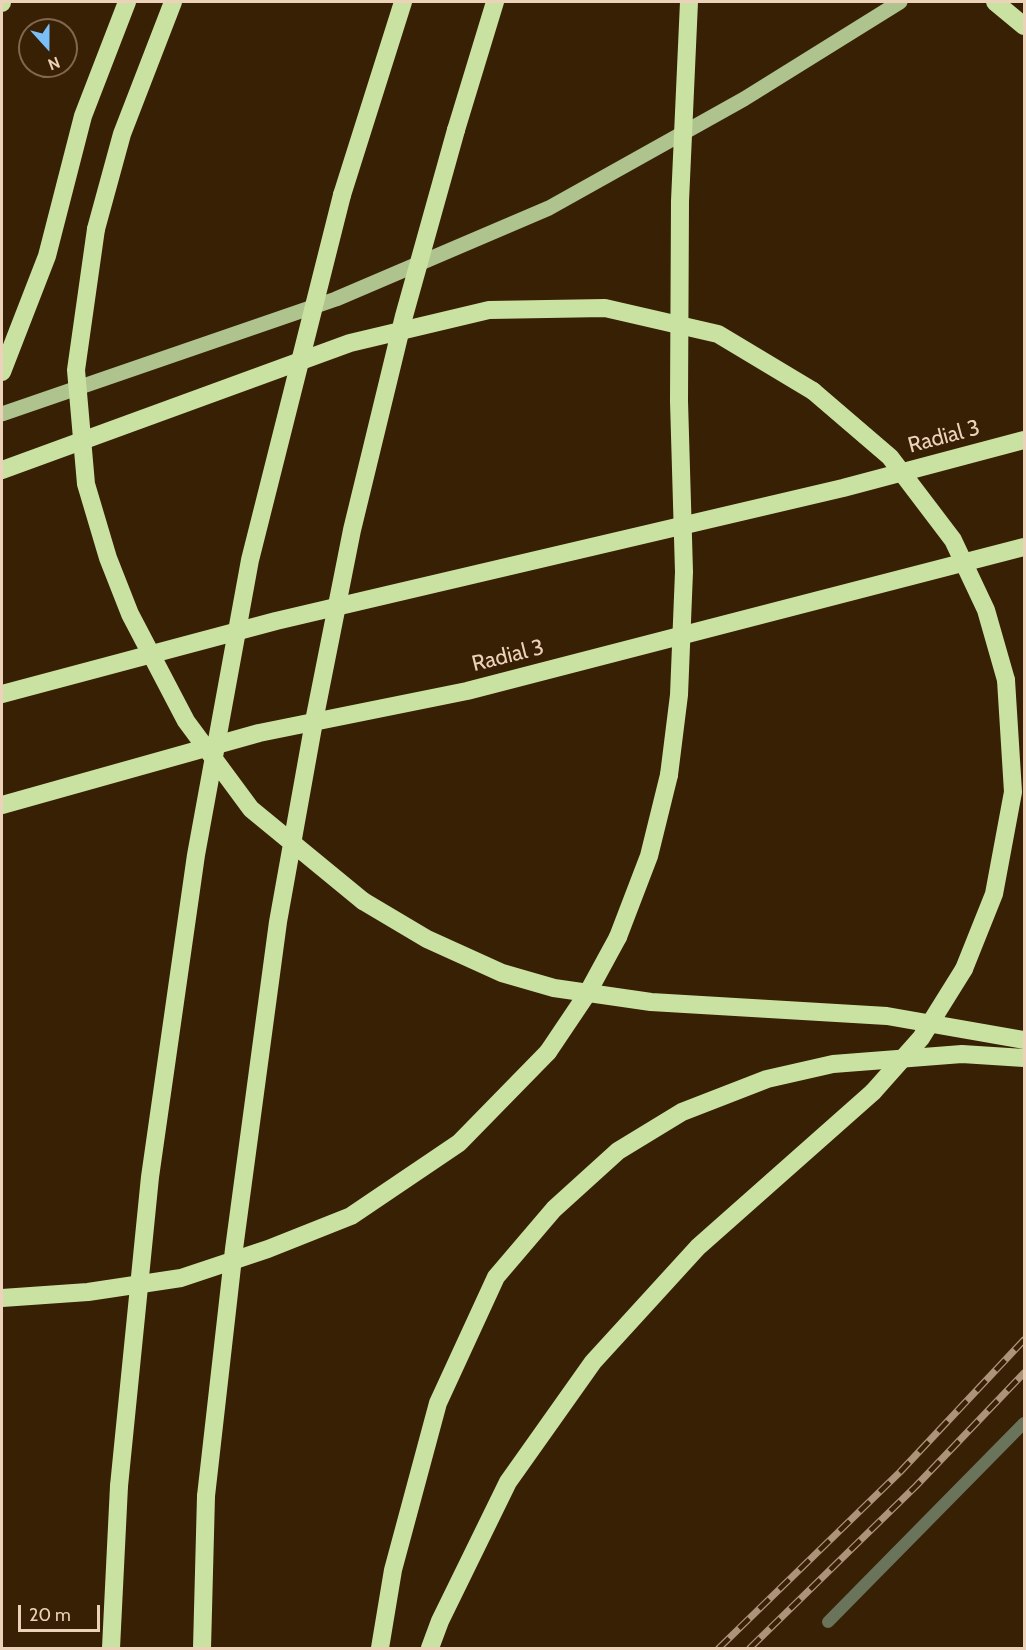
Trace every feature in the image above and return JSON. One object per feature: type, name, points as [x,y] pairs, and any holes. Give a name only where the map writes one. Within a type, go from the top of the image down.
[{"type":"highway","points":[[2,372],[47,256],[83,116],[127,2]]},
{"type":"highway","points":[[173,2],[122,134],[96,229],[76,370],[86,483],[108,558],[130,614],[186,721],[251,808],[363,901],[427,939],[502,973],[554,988],[651,1002],[887,1016],[1024,1040]]},
{"type":"highway","points":[[111,1648],[119,1486],[150,1177],[196,855],[250,560],[342,195],[403,2]]},
{"type":"highway","points":[[202,1648],[207,1496],[234,1249],[278,922],[352,530],[404,316],[456,130],[495,2]]},
{"type":"highway","points":[[2,1298],[88,1292],[181,1278],[268,1249],[351,1216],[459,1143],[548,1052],[587,994],[618,937],[649,856],[669,775],[679,695],[684,572],[679,389],[680,201],[688,2]]},
{"type":"highway","points":[[1001,7],[1024,26]]},
{"type":"highway","points":[[2,470],[350,343],[489,310],[605,308],[718,334],[813,391],[890,457],[953,540],[986,610],[1006,680],[1014,792],[994,894],[964,969],[921,1038],[873,1092],[698,1247],[593,1362],[508,1482],[440,1621],[430,1648]]},
{"type":"highway","name":"Radial 3","points":[[2,694],[276,621],[843,488],[1024,440]]},
{"type":"highway","name":"Radial 3","points":[[2,806],[259,733],[467,691],[1024,547]]},
{"type":"highway","points":[[380,1648],[393,1570],[438,1403],[496,1277],[554,1209],[618,1151],[682,1112],[767,1079],[833,1064],[962,1054],[1024,1058]]},
{"type":"main road","points":[[2,414],[336,299],[549,208],[744,99],[900,2]]},
{"type":"lane","points":[[828,1622],[1024,1423]]},
{"type":"railway","points":[[719,1648],[900,1472],[1024,1340]]},
{"type":"railway","points":[[750,1648],[916,1486],[1024,1373]]}]
